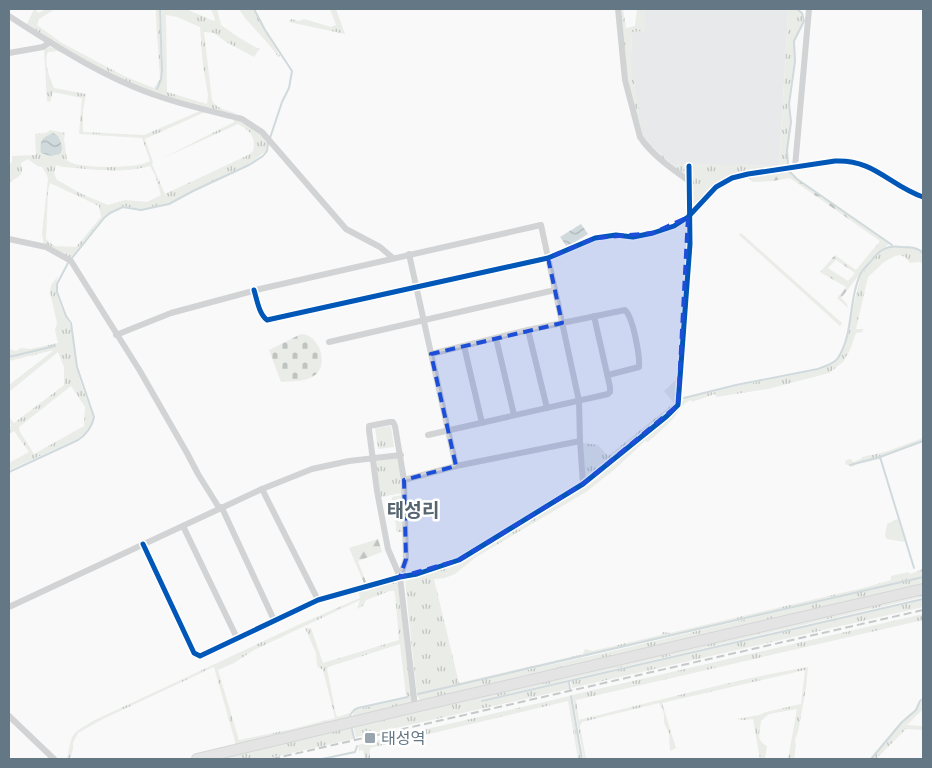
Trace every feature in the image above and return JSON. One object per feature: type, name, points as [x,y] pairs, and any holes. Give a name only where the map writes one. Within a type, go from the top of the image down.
[{"type":"main road","points":[[197,759],[923,589]]},
{"type":"street","points":[[618,9],[626,80],[640,137],[644,144],[689,182]]},
{"type":"street","points":[[795,167],[809,9]]},
{"type":"street","points":[[9,16],[50,42],[126,84],[160,97],[242,119],[252,124],[269,140],[346,228],[380,247],[393,258]]},
{"type":"street","points":[[9,53],[43,47],[50,42]]},
{"type":"street","points":[[254,290],[261,313],[267,320],[548,258],[595,238],[653,234],[674,226],[688,217],[716,187],[732,178],[795,167],[841,161],[861,164],[913,194],[923,197]]},
{"type":"street","points":[[143,544],[194,654],[200,656],[318,600],[400,576],[417,574],[459,560],[584,484],[678,405],[690,244],[688,217],[689,166]]},
{"type":"street","points":[[116,334],[194,306],[254,290],[541,225],[579,401],[584,484]]},
{"type":"street","points":[[9,239],[46,247],[70,260],[198,474],[218,506],[222,508],[274,620]]},
{"type":"street","points":[[409,254],[456,466]]},
{"type":"street","points":[[328,342],[555,290]]},
{"type":"street","points":[[431,354],[528,330],[625,310],[629,315],[631,323],[639,367],[608,375]]},
{"type":"street","points":[[428,435],[608,394],[610,392],[608,375],[594,316]]},
{"type":"street","points":[[528,330],[547,408]]},
{"type":"street","points":[[496,338],[514,415]]},
{"type":"street","points":[[464,346],[482,423]]},
{"type":"street","points":[[400,576],[406,559],[404,480],[395,426],[394,422],[390,422],[369,426],[372,458],[388,549],[400,576],[415,707]]},
{"type":"street","points":[[404,480],[456,466],[580,441]]},
{"type":"street","points":[[9,607],[262,489],[312,470],[334,464],[401,455]]},
{"type":"street","points":[[262,489],[318,600]]},
{"type":"street","points":[[183,526],[237,638]]},
{"type":"street","points":[[9,716],[54,759]]},
{"type":"highlighted area","points":[[688,217],[678,405],[583,484],[459,560],[400,577],[406,559],[404,480],[456,466],[431,354],[562,323],[548,258],[595,238],[653,233]]},
{"type":"shaded area","points":[[645,9],[786,9],[788,14],[779,166],[672,164],[643,138],[631,78],[630,54],[632,54],[631,32],[645,31]]},
{"type":"green space","points":[[34,9],[39,13],[46,9],[55,9],[39,19],[37,25],[62,43],[124,76],[154,88],[160,79],[156,17],[156,9],[159,9],[162,71],[161,80],[156,89],[162,80],[163,71],[161,9],[186,9],[214,21],[211,9],[217,9],[221,25],[238,37],[260,48],[254,57],[226,42],[214,33],[204,32],[212,100],[219,107],[235,114],[179,100],[124,80],[99,68],[27,24]],"holes":[[[166,15],[177,17],[200,27],[203,66],[208,95],[207,104],[167,92]]]},
{"type":"green space","points":[[239,9],[253,9],[280,56],[278,57]]},
{"type":"green space","points":[[330,9],[336,9],[345,34],[289,22],[291,19],[299,21],[304,19],[331,27],[336,25]]},
{"type":"green space","points":[[619,9],[623,9],[626,28],[635,26],[637,9],[645,9],[645,31],[631,32],[632,54],[630,54],[631,77],[634,78],[643,138],[672,164],[684,164],[685,176],[645,143],[641,137],[627,79]]},
{"type":"green space","points":[[786,9],[796,9],[801,13],[803,21],[794,41],[794,61],[788,103],[790,122],[787,164],[786,166],[721,180],[691,206],[692,164],[779,166],[788,14]]},
{"type":"green space","points":[[49,47],[56,48],[73,57],[57,51],[48,52],[46,60],[54,88],[86,94],[83,110],[83,132],[144,135],[200,111],[205,112],[145,139],[153,162],[152,164],[165,194],[253,151],[254,142],[251,134],[238,124],[161,159],[234,122],[235,119],[255,129],[268,142],[266,151],[248,165],[193,190],[168,204],[141,209],[123,206],[110,213],[103,218],[71,258],[44,245],[42,233],[48,179],[46,173],[42,167],[37,166],[28,159],[21,163],[22,173],[9,184],[9,165],[12,162],[12,156],[36,155],[35,134],[46,133],[50,130],[65,133],[67,160],[72,163],[121,167],[144,164],[150,161],[142,138],[79,134],[82,98],[53,92],[50,102],[47,101],[44,50]],"holes":[[[56,165],[107,170],[129,170],[150,166],[161,195],[147,202],[125,200],[108,205],[82,194],[57,180],[54,173]],[[50,183],[99,206],[101,217],[76,247],[54,246],[46,239]]]},
{"type":"green space","points":[[788,170],[797,179],[889,244],[875,255],[841,298],[848,308],[837,298],[846,287],[820,272],[835,255],[856,270],[880,241],[790,178],[753,182],[748,177],[775,174]],"holes":[[[836,260],[855,273],[848,281],[828,268]]]},
{"type":"green space","points":[[741,233],[842,323],[840,326],[739,235]]},
{"type":"green space","points":[[892,246],[908,247],[920,251],[923,254],[923,263],[910,263],[905,257],[895,256],[884,262],[868,277],[856,329],[865,329],[862,330],[863,332],[856,333],[843,362],[829,373],[768,389],[716,397],[715,394],[692,402],[691,400],[682,406],[672,420],[648,442],[645,441],[614,470],[586,492],[476,557],[455,574],[445,578],[434,579],[459,683],[583,654],[585,649],[592,651],[661,635],[663,632],[670,633],[867,587],[891,580],[891,576],[908,572],[910,574],[923,569],[923,576],[419,694],[613,651],[923,577],[923,585],[422,702],[417,696],[405,581],[443,569],[463,560],[590,484],[677,410],[684,399],[736,386],[819,370],[837,361],[849,332],[852,310],[861,275],[876,256],[885,248]]},
{"type":"green space","points":[[58,276],[56,283],[57,295],[71,327],[77,369],[93,417],[88,429],[77,439],[9,470],[9,463],[29,452],[14,431],[9,435],[11,425],[9,417],[14,423],[64,385],[64,367],[58,352],[9,392],[9,385],[54,350],[9,361],[9,358],[56,346],[9,357],[9,349],[16,351],[21,348],[30,349],[58,343],[55,330],[57,323],[50,292],[51,285]],"holes":[[[71,386],[85,407],[84,426],[34,454],[20,432],[19,427]]]},
{"type":"green space","points":[[301,334],[308,335],[318,345],[322,359],[321,366],[318,373],[309,379],[281,382],[269,350]]},
{"type":"green space","points":[[677,379],[677,402],[587,478],[585,476],[583,443],[598,445],[608,456],[674,403],[664,391]]},
{"type":"green space","points":[[391,426],[394,447],[378,449],[375,428]]},
{"type":"green space","points":[[923,438],[923,441],[880,457],[850,465],[880,459],[857,464],[852,467],[845,464],[846,460],[851,459],[853,462],[862,457],[885,452]]},
{"type":"green space","points":[[399,458],[402,493],[381,497],[375,461]]},
{"type":"green space","points":[[402,495],[402,532],[397,532],[393,508],[396,507],[395,500],[392,500],[392,497]]},
{"type":"green space","points":[[898,519],[905,542],[887,539],[885,536],[887,524]]},
{"type":"green space","points":[[378,539],[382,552],[358,561],[366,582],[364,583],[349,548]]},
{"type":"green space","points":[[394,582],[398,584],[412,700],[410,704],[352,719],[354,711],[359,709],[408,698],[409,696],[406,696],[400,644],[328,667],[336,715],[338,717],[349,713],[349,719],[236,745],[214,667],[103,719],[78,733],[73,743],[70,759],[67,759],[70,744],[76,732],[95,720],[360,598],[358,590],[367,591]],"holes":[[[394,591],[399,640],[323,663],[311,628],[305,628],[316,653],[317,666],[323,670],[335,718],[239,740],[218,670],[234,663],[254,650],[360,600],[357,609],[363,606],[366,600]]]},
{"type":"green space","points":[[923,592],[923,597],[481,700],[482,702],[568,682],[569,689],[356,737],[353,725]]},
{"type":"green space","points":[[923,600],[923,607],[572,688],[571,681]]},
{"type":"green space","points":[[923,614],[923,620],[576,700],[579,720],[722,685],[808,667],[806,688],[795,740],[794,759],[788,759],[797,709],[769,714],[761,721],[759,735],[763,744],[767,746],[765,759],[760,759],[753,719],[737,719],[801,704],[805,670],[662,703],[676,748],[670,751],[669,733],[664,723],[664,714],[659,703],[582,722],[580,726],[586,759],[584,759],[572,695]]},
{"type":"green space","points":[[570,696],[581,759],[578,759],[568,701],[370,748],[370,759],[365,759],[363,750],[359,751],[358,745]]},
{"type":"green space","points":[[923,699],[923,709],[907,725],[923,726],[923,730],[906,729],[876,759],[872,759],[903,722],[916,710]]},
{"type":"green space","points":[[351,726],[353,739],[265,759],[209,759]]},
{"type":"water","points":[[53,133],[58,136],[61,143],[62,150],[60,154],[51,156],[41,153],[42,140]]},
{"type":"water","points":[[581,224],[588,234],[567,247],[560,237]]},
{"type":"waterway","points":[[157,89],[162,71],[160,9]]},
{"type":"waterway","points":[[254,9],[265,30],[292,71],[289,88],[282,102],[270,138]]},
{"type":"waterway","points":[[788,164],[787,150],[791,122],[789,104],[795,61],[794,41],[804,21],[802,13],[797,9]]},
{"type":"waterway","points":[[9,472],[78,440],[89,430],[93,421],[94,417],[77,367],[71,323],[66,316],[57,292],[57,284],[68,263],[110,213],[123,207],[141,210],[169,204],[249,165],[263,156],[267,151],[268,143]]},
{"type":"waterway","points":[[789,171],[797,179],[892,245]]},
{"type":"waterway","points":[[684,398],[736,385],[818,369],[832,363],[838,358],[843,348],[849,328],[856,285],[864,269],[878,253],[888,247],[913,248],[923,253]]},
{"type":"waterway","points":[[9,357],[55,346]]},
{"type":"waterway","points":[[850,465],[880,457],[923,441]]},
{"type":"waterway","points":[[880,457],[914,568]]},
{"type":"waterway","points":[[418,694],[923,577]]},
{"type":"waterway","points":[[482,701],[923,599]]},
{"type":"waterway","points":[[569,682],[570,690]]},
{"type":"waterway","points":[[571,696],[582,759]]},
{"type":"waterway","points":[[351,718],[350,715],[358,708],[408,697]]},
{"type":"waterway","points":[[871,759],[902,722],[916,710],[923,699]]},
{"type":"waterway","points":[[351,725],[354,738]]},
{"type":"waterway","points":[[322,759],[355,752],[357,746]]},
{"type":"railway","points":[[272,759],[923,610]]},
{"type":"cycle path","points":[[254,290],[260,311],[267,320],[548,258],[595,238],[616,235],[633,237],[674,226],[688,217],[716,187],[732,178],[835,161],[861,164],[923,197]]},
{"type":"cycle path","points":[[143,544],[194,653],[200,656],[318,600],[417,574],[459,560],[583,484],[678,405],[690,244],[689,166]]},
{"type":"place","name":"태성역","points":[[370,738]]},
{"type":"district","name":"태성리","points":[[413,511]]}]
